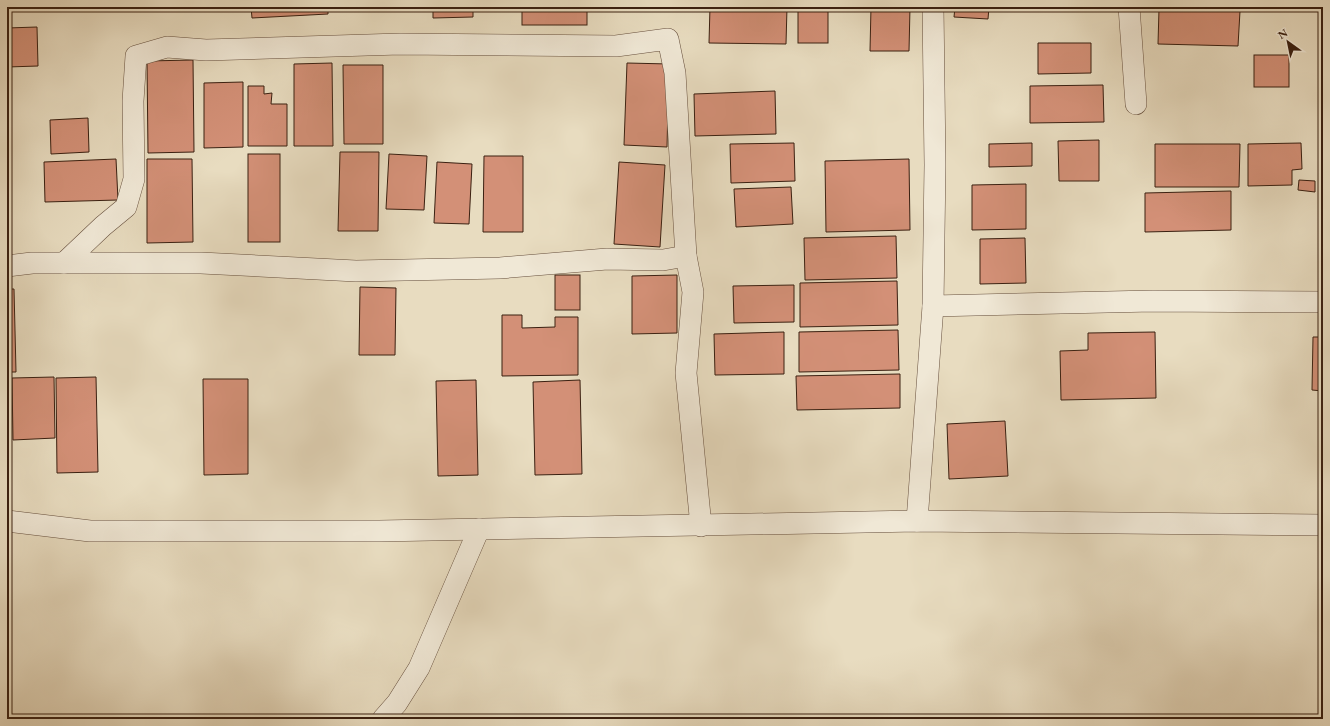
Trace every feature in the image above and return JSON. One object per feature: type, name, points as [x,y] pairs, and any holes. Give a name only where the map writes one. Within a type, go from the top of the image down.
[{"type":"street","points":[[917,521],[934,306],[935,164],[933,7]]},
{"type":"street","points":[[1129,7],[1136,104]]},
{"type":"street","points":[[64,263],[102,226],[126,207],[134,179],[133,101],[136,56],[167,48],[206,50],[400,44],[616,46],[668,38],[675,73],[686,256],[693,292],[686,373],[701,526]]},
{"type":"street","points":[[7,266],[32,263],[201,263],[356,271],[500,268],[608,259],[663,260],[686,256]]},
{"type":"street","points":[[934,306],[1153,301],[1323,302]]},
{"type":"street","points":[[7,521],[90,531],[479,529],[917,521],[1323,525]]},
{"type":"street","points":[[382,719],[397,703],[419,668],[479,529]]},
{"type":"building","points":[[251,7],[328,7],[328,14],[252,18]]},
{"type":"building","points":[[433,7],[473,7],[473,17],[433,18]]},
{"type":"building","points":[[522,7],[587,7],[587,25],[522,25]]},
{"type":"building","points":[[710,7],[787,7],[786,44],[709,43]]},
{"type":"building","points":[[798,7],[828,7],[828,43],[798,43]]},
{"type":"building","points":[[871,7],[910,7],[909,51],[870,51]]},
{"type":"building","points":[[955,7],[989,7],[988,19],[954,17]]},
{"type":"building","points":[[1159,9],[1240,11],[1238,46],[1158,44]]},
{"type":"building","points":[[37,27],[38,66],[7,67],[7,28]]},
{"type":"building","points":[[1038,43],[1091,43],[1091,73],[1038,74]]},
{"type":"building","points":[[1254,55],[1289,55],[1289,87],[1254,87]]},
{"type":"building","points":[[193,60],[194,152],[148,153],[147,61]]},
{"type":"building","points":[[332,63],[333,146],[294,146],[294,64]]},
{"type":"building","points":[[627,63],[669,64],[667,147],[624,145]]},
{"type":"building","points":[[343,65],[383,65],[383,144],[344,144]]},
{"type":"building","points":[[243,82],[243,147],[204,148],[204,83]]},
{"type":"building","points":[[1103,85],[1104,122],[1030,123],[1030,86]]},
{"type":"building","points":[[248,86],[264,86],[264,94],[272,93],[271,104],[287,104],[287,146],[248,146]]},
{"type":"building","points":[[775,91],[776,134],[695,136],[694,94]]},
{"type":"building","points":[[88,118],[89,152],[51,154],[50,120]]},
{"type":"building","points":[[1099,140],[1099,181],[1059,181],[1058,141]]},
{"type":"building","points":[[794,143],[795,181],[731,183],[730,144]]},
{"type":"building","points":[[1032,143],[1032,166],[989,167],[989,144]]},
{"type":"building","points":[[1301,143],[1302,169],[1292,170],[1292,185],[1248,186],[1248,144]]},
{"type":"building","points":[[1155,144],[1240,144],[1239,187],[1155,187]]},
{"type":"building","points":[[340,152],[379,152],[378,231],[338,231]]},
{"type":"building","points":[[248,154],[280,154],[280,242],[248,242]]},
{"type":"building","points":[[389,154],[427,156],[424,210],[386,209]]},
{"type":"building","points":[[484,156],[523,156],[523,232],[483,232]]},
{"type":"building","points":[[116,159],[118,200],[45,202],[44,162]]},
{"type":"building","points":[[147,159],[192,159],[193,242],[147,243]]},
{"type":"building","points":[[909,159],[910,230],[826,232],[825,161]]},
{"type":"building","points":[[437,162],[472,164],[469,224],[434,223]]},
{"type":"building","points":[[619,162],[665,165],[660,247],[614,244]]},
{"type":"building","points":[[1299,180],[1315,181],[1315,192],[1298,190]]},
{"type":"building","points":[[1026,184],[1026,229],[972,230],[972,185]]},
{"type":"building","points":[[791,187],[793,224],[736,227],[734,189]]},
{"type":"building","points":[[1231,191],[1231,230],[1145,232],[1145,193]]},
{"type":"building","points":[[896,236],[897,278],[805,280],[804,238]]},
{"type":"building","points":[[1025,238],[1026,283],[980,284],[980,239]]},
{"type":"building","points":[[555,275],[580,275],[580,310],[555,310]]},
{"type":"building","points":[[677,275],[677,333],[632,334],[632,276]]},
{"type":"building","points":[[897,281],[898,325],[800,327],[800,283]]},
{"type":"building","points":[[794,285],[794,322],[734,323],[733,286]]},
{"type":"building","points":[[360,287],[396,288],[395,355],[359,355]]},
{"type":"building","points":[[7,289],[14,289],[16,372],[7,372]]},
{"type":"building","points":[[502,315],[522,315],[522,328],[555,327],[555,317],[578,317],[578,375],[502,376]]},
{"type":"building","points":[[898,330],[899,370],[799,372],[799,332]]},
{"type":"building","points":[[784,332],[784,374],[715,375],[714,334]]},
{"type":"building","points":[[1155,332],[1156,398],[1061,400],[1060,351],[1088,350],[1088,333]]},
{"type":"building","points":[[1313,337],[1323,337],[1323,391],[1312,390]]},
{"type":"building","points":[[900,374],[900,408],[797,410],[796,376]]},
{"type":"building","points":[[54,377],[55,438],[13,440],[12,378]]},
{"type":"building","points":[[96,377],[98,472],[57,473],[56,378]]},
{"type":"building","points":[[203,379],[248,379],[248,474],[204,475]]},
{"type":"building","points":[[476,380],[478,475],[438,476],[436,381]]},
{"type":"building","points":[[580,380],[582,474],[535,475],[533,382]]},
{"type":"building","points":[[1005,421],[1008,476],[949,479],[947,424]]}]
